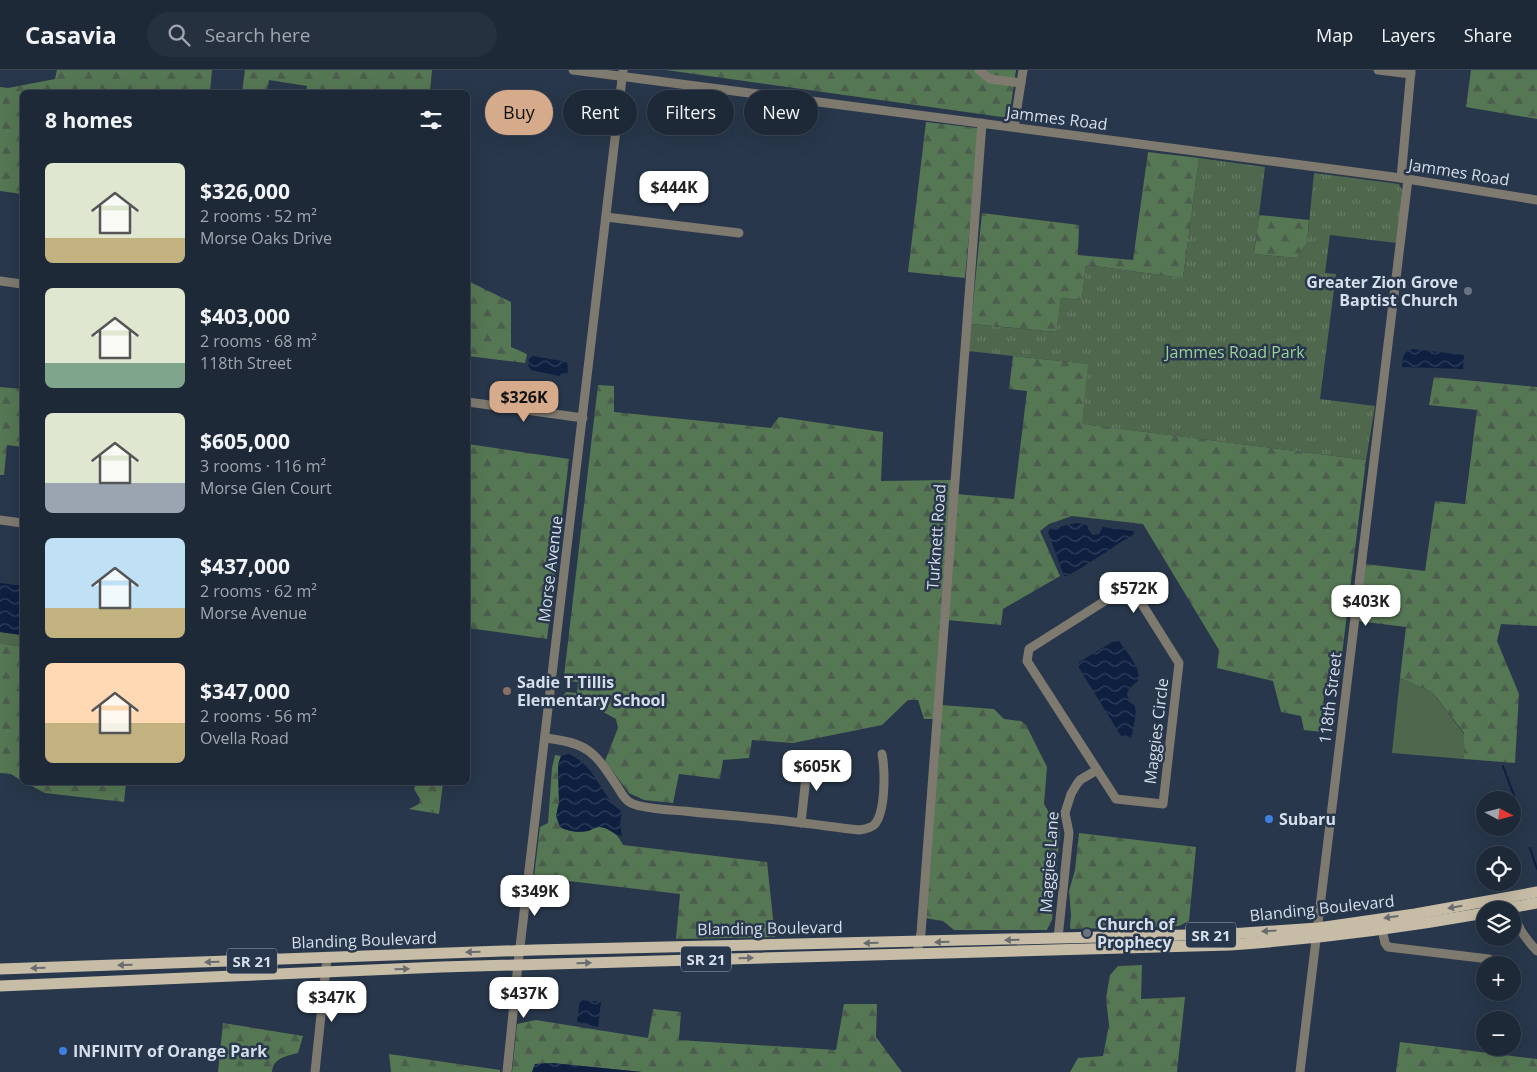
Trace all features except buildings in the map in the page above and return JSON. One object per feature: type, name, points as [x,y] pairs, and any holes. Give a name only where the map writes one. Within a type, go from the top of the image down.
[{"type":"main road","name":"Blanding Boulevard","points":[[1514,901],[1537,892]]},
{"type":"main road","name":"Blanding Boulevard","points":[[1521,902],[1537,903]]},
{"type":"main road","name":"Blanding Boulevard","points":[[0,986],[518,964],[785,957],[1058,938],[1185,941],[1230,945],[1415,919],[1476,908]]},
{"type":"main road","name":"Blanding Boulevard","points":[[1317,933],[1382,929],[1415,919],[1476,913]]},
{"type":"main road","points":[[1027,950],[1048,945],[1058,938]]},
{"type":"main road","points":[[1054,950],[1063,944],[1084,938]]},
{"type":"main road","name":"Blanding Boulevard","points":[[0,969],[652,947],[785,944],[1054,950],[1185,941]]},
{"type":"main road","points":[[785,944],[785,957]]},
{"type":"main road","points":[[652,947],[652,961]]},
{"type":"main road","points":[[421,968],[426,962],[437,960],[448,953]]},
{"type":"main road","points":[[57,984],[75,978],[132,975],[142,970],[146,964]]},
{"type":"street","name":"Jammes Road","points":[[573,70],[623,73],[1404,179],[1537,200]]},
{"type":"street","points":[[979,70],[990,80],[1021,84]]},
{"type":"street","points":[[1014,127],[1023,70]]},
{"type":"street","points":[[1378,70],[1411,72]]},
{"type":"street","name":"118th Street","points":[[1300,1072],[1404,179],[1411,72]]},
{"type":"street","name":"Morse Avenue","points":[[507,1072],[519,951],[623,73]]},
{"type":"street","name":"Turknett Road","points":[[918,948],[982,123]]},
{"type":"street","points":[[606,217],[739,233]]},
{"type":"street","points":[[0,281],[20,284]]},
{"type":"street","points":[[470,402],[583,418]]},
{"type":"street","points":[[0,520],[20,523]]},
{"type":"street","name":"Maggies Circle","points":[[1130,584],[1179,663],[1163,804],[1116,799],[1097,770],[1027,661],[1027,655],[1029,649],[1130,584]]},
{"type":"street","points":[[545,738],[569,742],[583,747],[594,754],[624,798],[631,803],[701,813],[859,830],[867,829],[874,824],[882,810],[884,766],[882,754]]},
{"type":"street","points":[[801,767],[806,777],[801,823]]},
{"type":"street","name":"Maggies Lane","points":[[1058,938],[1069,833],[1065,813],[1071,794],[1077,784],[1097,770]]},
{"type":"street","points":[[1382,929],[1388,947],[1476,957]]},
{"type":"street","points":[[1521,931],[1537,951]]},
{"type":"street","points":[[315,1072],[327,958]]},
{"type":"green space","points":[[57,70],[212,70],[210,90],[20,90],[20,194],[0,191],[0,87],[8,88],[55,79]]},
{"type":"green space","points":[[245,70],[432,70],[430,90],[306,90],[307,86],[269,80],[267,90],[242,90]]},
{"type":"green space","points":[[666,70],[1016,70],[1009,118]]},
{"type":"green space","points":[[1471,70],[1537,70],[1537,119],[1466,107]]},
{"type":"green space","points":[[926,122],[977,128],[978,139],[965,278],[908,272]]},
{"type":"green space","points":[[1148,152],[1199,158],[1183,278],[1086,265],[1082,300],[1061,298],[1057,332],[971,324],[982,213],[1079,225],[1078,255],[1133,260]]},
{"type":"green space","name":"Jammes Road Park","points":[[1199,158],[1265,167],[1254,254],[1297,258],[1307,243],[1314,173],[1399,184],[1402,190],[1397,243],[1330,235],[1325,273],[1336,274],[1320,399],[1375,406],[1366,460],[1082,424],[1088,364],[968,351],[971,324],[1056,332],[1061,298],[1082,300],[1086,265],[1183,278]]},
{"type":"green space","points":[[1259,215],[1309,220],[1307,243],[1297,258],[1254,254]]},
{"type":"green space","points":[[470,282],[511,302],[511,347],[527,354],[525,363],[470,356]]},
{"type":"green space","points":[[1013,356],[1089,364],[1083,424],[1366,460],[1337,695],[1324,694],[1322,732],[1304,730],[1301,716],[1281,712],[1273,681],[1217,668],[1219,650],[1143,524],[1072,516],[1049,524],[1040,531],[1060,576],[1003,609],[1001,625],[947,620],[956,494],[1014,499],[1027,391],[1009,389]]},
{"type":"green space","points":[[1434,377],[1537,387],[1537,626],[1501,624],[1497,641],[1519,694],[1515,763],[1464,759],[1464,733],[1432,692],[1400,678],[1406,627],[1358,621],[1365,564],[1425,571],[1435,501],[1465,504],[1477,410],[1429,405]]},
{"type":"green space","points":[[598,385],[614,386],[614,412],[771,428],[779,417],[883,432],[881,481],[951,480],[933,719],[924,719],[918,700],[908,700],[882,725],[793,743],[752,740],[749,758],[723,760],[720,779],[679,774],[673,803],[644,800],[629,793],[605,761],[618,728],[616,719],[585,702],[560,700],[566,692],[577,693],[578,682],[567,681],[564,676]]},
{"type":"green space","points":[[0,387],[20,389],[20,447],[7,445],[4,475],[0,475]]},
{"type":"green space","points":[[470,444],[569,459],[547,639],[470,628]]},
{"type":"green space","points":[[0,632],[20,635],[20,647],[0,643]]},
{"type":"green space","points":[[0,643],[20,647],[20,780],[11,774],[0,773]]},
{"type":"green space","points":[[1400,678],[1432,692],[1464,734],[1464,759],[1392,753]]},
{"type":"green space","points":[[941,705],[994,709],[1004,719],[1021,721],[1026,725],[1047,767],[1044,804],[1060,831],[1052,920],[1047,930],[954,930],[943,921],[925,918]]},
{"type":"green space","points":[[555,755],[561,756],[558,765],[559,803],[557,810],[560,827],[569,831],[580,832],[603,827],[614,833],[623,845],[767,862],[775,937],[676,939],[680,894],[534,877],[540,827],[548,823],[552,768]]},
{"type":"green space","points":[[30,785],[126,785],[124,802],[45,793]]},
{"type":"green space","points":[[416,785],[443,785],[439,814],[409,809],[419,804],[420,799],[414,789]]},
{"type":"green space","points":[[1079,833],[1196,847],[1189,921],[1179,926],[1071,929],[1069,891],[1075,870]]},
{"type":"green space","points":[[1142,965],[1141,999],[1185,997],[1177,1072],[1070,1072],[1078,1058],[1103,1056],[1109,1025],[1106,998],[1110,975],[1118,966]]},
{"type":"green space","points":[[844,1004],[877,1004],[876,1037],[902,1072],[642,1072],[552,1063],[535,1064],[532,1072],[512,1072],[517,1024],[536,1020],[648,1038],[653,1009],[681,1012],[679,1040],[836,1050]]},
{"type":"green space","points":[[223,1023],[303,1036],[298,1053],[278,1061],[273,1067],[272,1072],[218,1072]]},
{"type":"green space","points":[[1400,1042],[1476,1051],[1476,1056],[1513,1056],[1537,1059],[1537,1072],[1396,1072]]},
{"type":"green space","points":[[389,1054],[500,1070],[500,1072],[391,1072]]},
{"type":"water","points":[[1413,349],[1464,355],[1463,369],[1402,367],[1404,355],[1407,351]]},
{"type":"water","points":[[533,356],[567,362],[567,374],[559,376],[531,370],[528,365],[529,359]]},
{"type":"water","points":[[1076,523],[1087,525],[1093,535],[1099,534],[1103,527],[1133,531],[1134,534],[1067,576],[1064,576],[1048,532],[1050,529]]},
{"type":"water","points":[[0,583],[20,586],[20,635],[0,632]]},
{"type":"water","points":[[1114,641],[1119,641],[1129,655],[1136,666],[1139,676],[1138,681],[1131,687],[1127,695],[1135,707],[1135,717],[1130,738],[1121,736],[1079,668],[1079,662]]},
{"type":"water","points":[[569,754],[590,770],[613,804],[622,812],[620,823],[622,836],[602,827],[581,832],[570,831],[560,827],[556,816],[559,803],[558,765],[561,756]]},
{"type":"water","points":[[580,1000],[601,1002],[598,1027],[577,1022]]},
{"type":"water","points":[[552,1063],[642,1072],[532,1072],[535,1064]]},
{"type":"waterway","points":[[1503,766],[1512,791]]},
{"type":"waterway","points":[[1530,848],[1537,869]]},
{"type":"place","name":"Greater Zion Grove Baptist Church","points":[[1468,291]]},
{"type":"place","name":"Sadie T Tillis Elementary School","points":[[507,691]]},
{"type":"place","name":"Subaru","points":[[1269,819]]},
{"type":"place","name":"Church of Prophecy","points":[[1087,933]]},
{"type":"place","name":"INFINITY of Orange Park","points":[[63,1051]]}]
